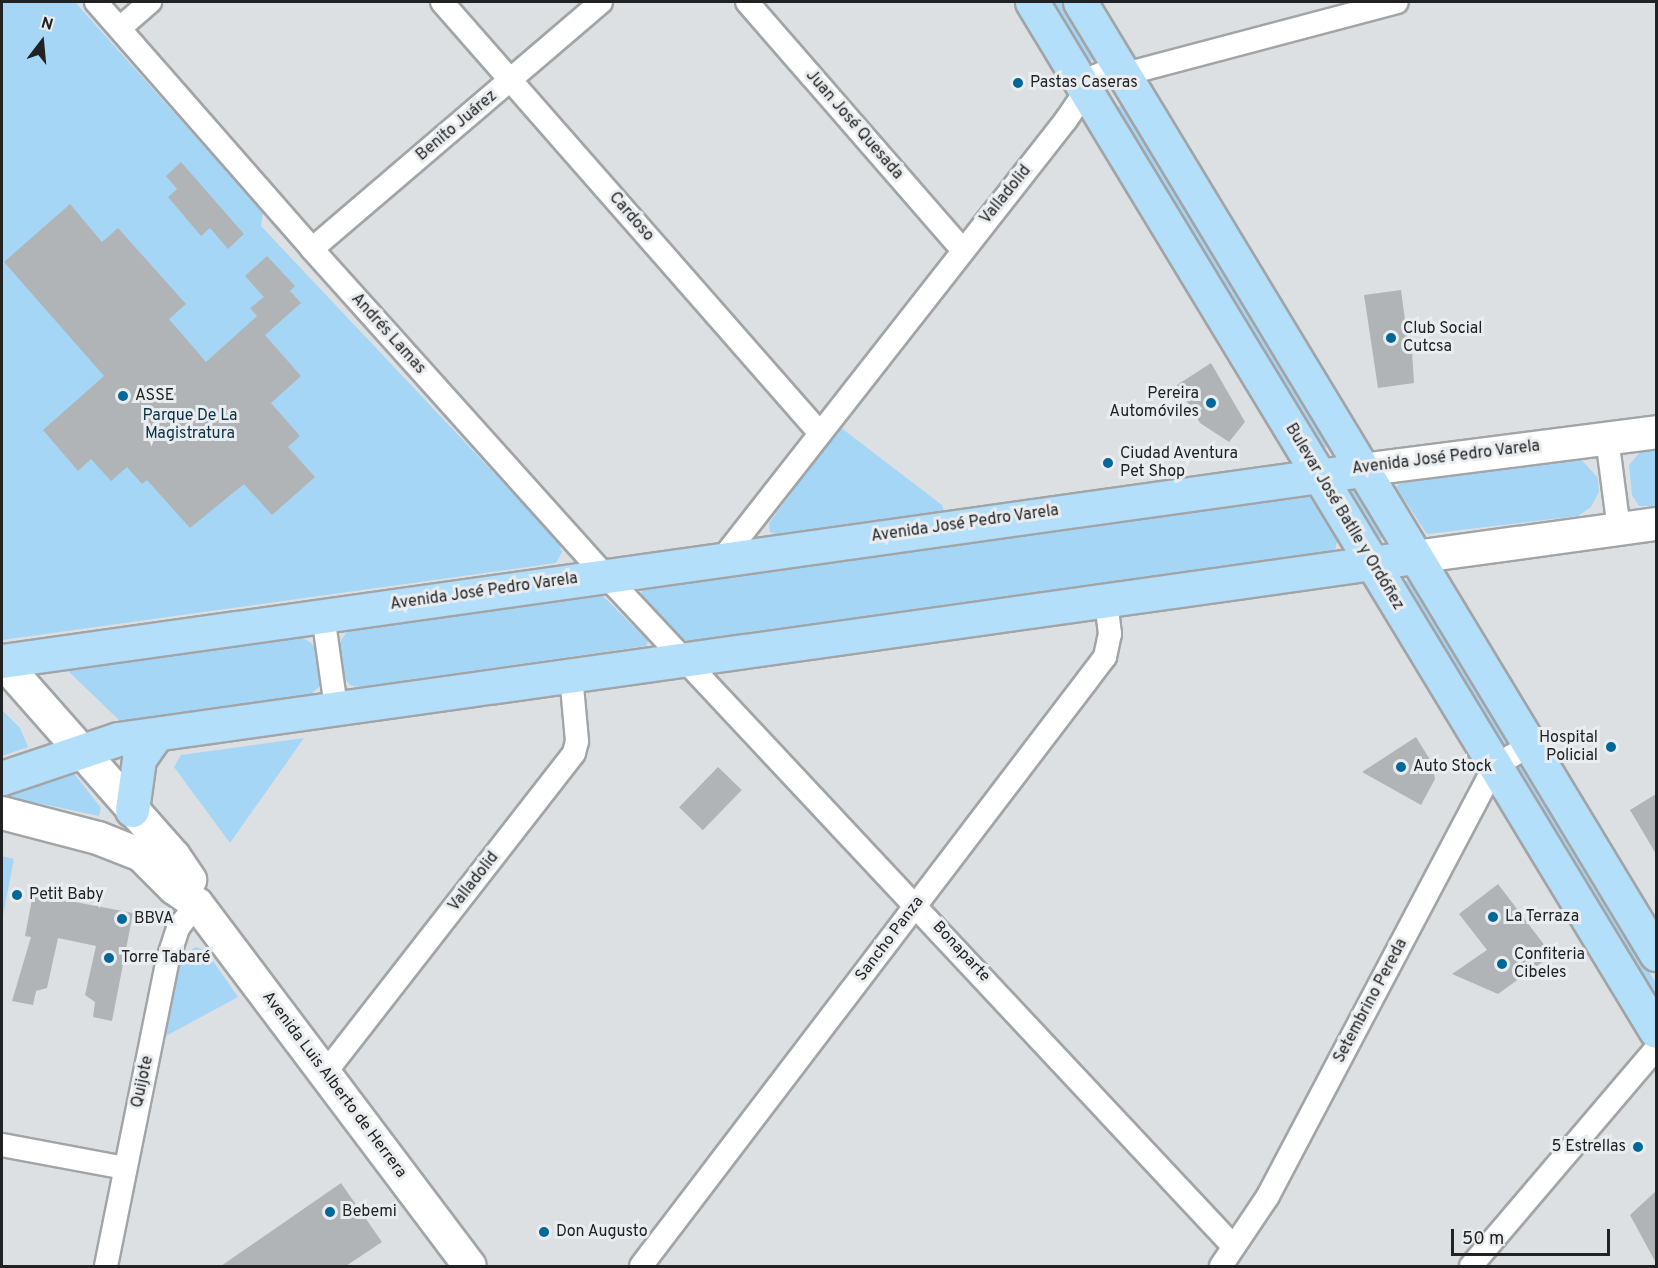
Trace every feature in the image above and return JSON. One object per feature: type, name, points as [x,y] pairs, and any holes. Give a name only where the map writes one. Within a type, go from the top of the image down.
[{"type":"main road","name":"Bulevar José Batlle y Ordóñez","points":[[1032,2],[1656,1031]]},
{"type":"main road","points":[[1080,2],[1361,470],[1656,954]]},
{"type":"main road","name":"Avenida José Pedro Varela","points":[[2,661],[1319,473],[1361,470],[1656,432]]},
{"type":"main road","points":[[2,778],[118,739],[1656,524]]},
{"type":"main road","name":"Avenida Luis Alberto de Herrera","points":[[2,661],[189,877],[197,904]]},
{"type":"main road","points":[[132,810],[139,759],[156,735]]},
{"type":"main road","name":"Avenida Luis Alberto de Herrera","points":[[2,813],[131,850],[155,866],[174,888],[197,904],[470,1266]]},
{"type":"street","name":"Andrés Lamas","points":[[96,2],[312,249],[605,575],[686,661]]},
{"type":"street","points":[[120,28],[150,2]]},
{"type":"street","name":"Cardoso","points":[[442,2],[819,432]]},
{"type":"street","name":"Benito Juárez","points":[[312,249],[601,2]]},
{"type":"street","name":"Juan José Quesada","points":[[747,2],[962,249]]},
{"type":"street","name":"Valladolid","points":[[722,559],[962,249],[1066,120],[1085,88],[1096,76],[1108,71],[1125,74],[1397,2]]},
{"type":"street","points":[[1607,438],[1619,529]]},
{"type":"street","name":"Sancho Panza","points":[[641,1266],[916,904],[1056,726],[1105,657],[1110,634],[1106,601]]},
{"type":"street","points":[[323,615],[336,708]]},
{"type":"street","name":"Bonaparte","points":[[686,661],[916,904],[1234,1247]]},
{"type":"street","name":"Valladolid","points":[[325,1073],[574,753],[577,741],[571,675]]},
{"type":"street","points":[[1495,766],[1528,746]]},
{"type":"street","name":"Setembrino Pereda","points":[[1221,1266],[1268,1196],[1495,766]]},
{"type":"street","name":"Quijote","points":[[106,1266],[168,959],[178,928],[197,904]]},
{"type":"street","points":[[1471,1266],[1656,1049]]},
{"type":"street","points":[[2,1145],[125,1168]]},
{"type":"green space","name":"Parque De La Magistratura","points":[[2,2],[75,2],[263,212],[261,226],[558,541],[562,552],[556,563],[2,640]]},
{"type":"green space","points":[[1050,2],[1061,2],[1093,54],[1092,61],[1085,59]]},
{"type":"green space","points":[[1119,106],[1125,106],[1328,440],[1326,448],[1318,444],[1116,112]]},
{"type":"green space","points":[[840,427],[942,505],[944,511],[778,535],[770,532],[769,523]]},
{"type":"green space","points":[[1656,449],[1656,506],[1639,506],[1632,495],[1629,465],[1640,452]]},
{"type":"green space","points":[[1580,458],[1598,478],[1599,492],[1591,507],[1578,516],[1427,534],[1396,487],[1405,479]]},
{"type":"green space","points":[[1353,489],[1384,533],[1383,538],[1376,539],[1349,496]]},
{"type":"green space","points":[[1308,495],[1338,538],[1334,554],[692,642],[680,639],[640,597],[643,589]]},
{"type":"green space","points":[[1410,579],[1510,745],[1503,749],[1403,583]]},
{"type":"green space","points":[[601,594],[648,641],[646,646],[359,687],[350,685],[343,676],[338,645],[348,630]]},
{"type":"green space","points":[[301,636],[319,649],[323,676],[319,687],[310,695],[120,721],[66,669]]},
{"type":"green space","points":[[2,710],[20,728],[28,747],[2,756]]},
{"type":"green space","points":[[304,738],[230,843],[174,767],[181,755]]},
{"type":"green space","points":[[1517,766],[1524,766],[1656,983],[1656,1004],[1516,770]]},
{"type":"green space","points":[[73,772],[101,808],[99,816],[5,796],[5,793]]},
{"type":"green space","points":[[2,856],[14,859],[2,921]]},
{"type":"green space","points":[[196,947],[206,951],[238,997],[166,1036],[181,956]]},
{"type":"building","points":[[181,162],[244,234],[228,249],[210,228],[201,236],[168,197],[177,189],[166,176]]},
{"type":"building","points":[[70,204],[102,242],[118,228],[186,304],[169,319],[206,362],[257,316],[250,308],[264,297],[245,276],[267,256],[295,286],[290,291],[301,303],[265,335],[301,376],[271,403],[300,436],[288,447],[315,477],[272,515],[244,484],[190,528],[147,480],[142,484],[127,467],[111,481],[91,459],[78,471],[43,430],[104,376],[4,262]]},
{"type":"building","name":"Club Social Cutcsa","points":[[1401,290],[1405,320],[1410,320],[1414,383],[1378,388],[1364,295]]},
{"type":"building","name":"Pereira Automóviles","points":[[1211,363],[1245,422],[1229,442],[1200,423],[1177,385]]},
{"type":"building","name":"Auto Stock","points":[[1416,737],[1432,763],[1435,779],[1421,805],[1362,772]]},
{"type":"building","points":[[718,767],[742,790],[703,830],[679,807]]},
{"type":"building","points":[[1656,794],[1656,854],[1630,810]]},
{"type":"building","name":"Confiteria Cibeles","points":[[1498,884],[1552,955],[1498,994],[1452,974],[1487,950],[1459,914]]},
{"type":"building","name":"Torre Tabaré","points":[[33,894],[133,913],[112,1021],[93,1017],[95,1002],[85,995],[96,946],[58,938],[47,988],[36,991],[33,1005],[12,1001],[31,937],[25,936]]},
{"type":"building","name":"Bebemi","points":[[341,1183],[382,1242],[346,1266],[221,1266]]},
{"type":"building","points":[[1656,1191],[1656,1263],[1630,1215]]},
{"type":"place","name":"Pastas Caseras","points":[[1018,83]]},
{"type":"place","name":"Club Social Cutcsa","points":[[1391,338]]},
{"type":"place","name":"ASSE","points":[[123,396]]},
{"type":"place","name":"Pereira Automóviles","points":[[1211,403]]},
{"type":"place","name":"Ciudad Aventura Pet Shop","points":[[1108,463]]},
{"type":"place","name":"Hospital Policial","points":[[1611,747]]},
{"type":"place","name":"Auto Stock","points":[[1401,767]]},
{"type":"place","name":"Petit Baby","points":[[17,895]]},
{"type":"place","name":"La Terraza","points":[[1493,917]]},
{"type":"place","name":"BBVA","points":[[122,919]]},
{"type":"place","name":"Torre Tabaré","points":[[109,958]]},
{"type":"place","name":"Confiteria Cibeles","points":[[1502,964]]},
{"type":"place","name":"5 Estrellas","points":[[1638,1147]]},
{"type":"place","name":"Bebemi","points":[[330,1212]]},
{"type":"place","name":"Don Augusto","points":[[544,1232]]}]
